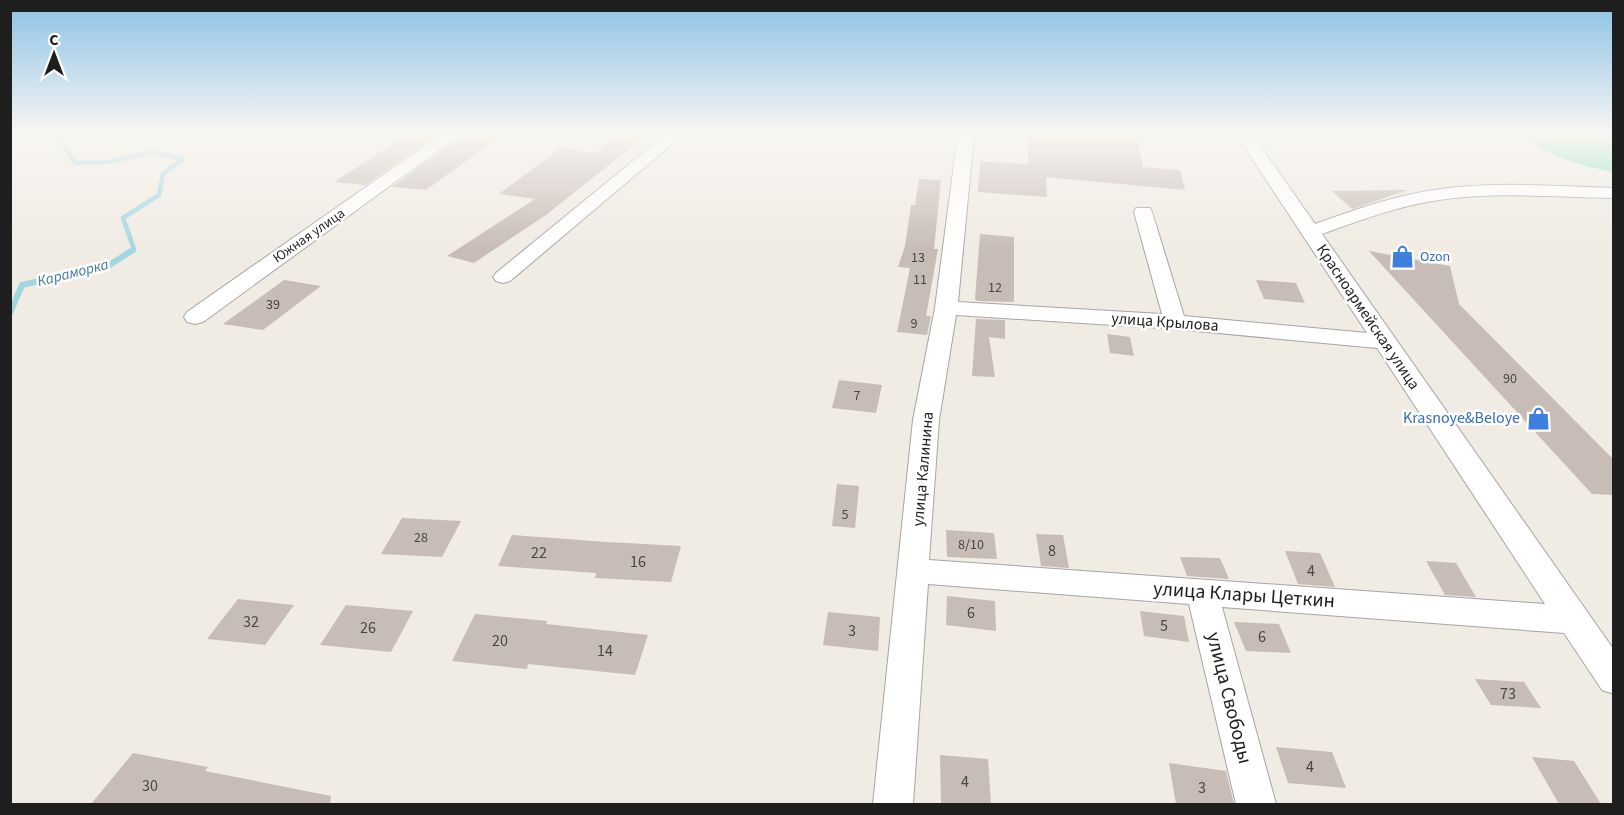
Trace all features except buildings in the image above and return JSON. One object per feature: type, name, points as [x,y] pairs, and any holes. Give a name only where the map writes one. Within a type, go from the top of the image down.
[{"type":"street","name":"Южная улица","points":[[195,317],[399,172]]},
{"type":"street","points":[[503,277],[630,172]]},
{"type":"street","name":"улица Калинина","points":[[894,804],[926,420],[946,308],[962,172]]},
{"type":"street","name":"Красноармейская улица","points":[[1270,172],[1614,679]]},
{"type":"street","points":[[1310,232],[1387,205],[1451,193],[1614,193]]},
{"type":"street","points":[[1143,212],[1175,322]]},
{"type":"street","name":"улица Крылова","points":[[946,308],[1175,322],[1384,342]]},
{"type":"street","name":"улица Клары Цеткин","points":[[915,571],[1574,620]]},
{"type":"street","name":"улица Свободы","points":[[1202,592],[1256,804]]},
{"type":"waterway","name":"Караморка","points":[[131,251],[134,249],[123,218],[159,195],[163,174],[166,172]]},
{"type":"waterway","name":"Караморка","points":[[10,313],[22,285],[108,266],[133,250]]},
{"type":"place","name":"Ozon","points":[[1402,257]]},
{"type":"place","name":"Krasnoye&Beloye","points":[[1538,418]]}]
